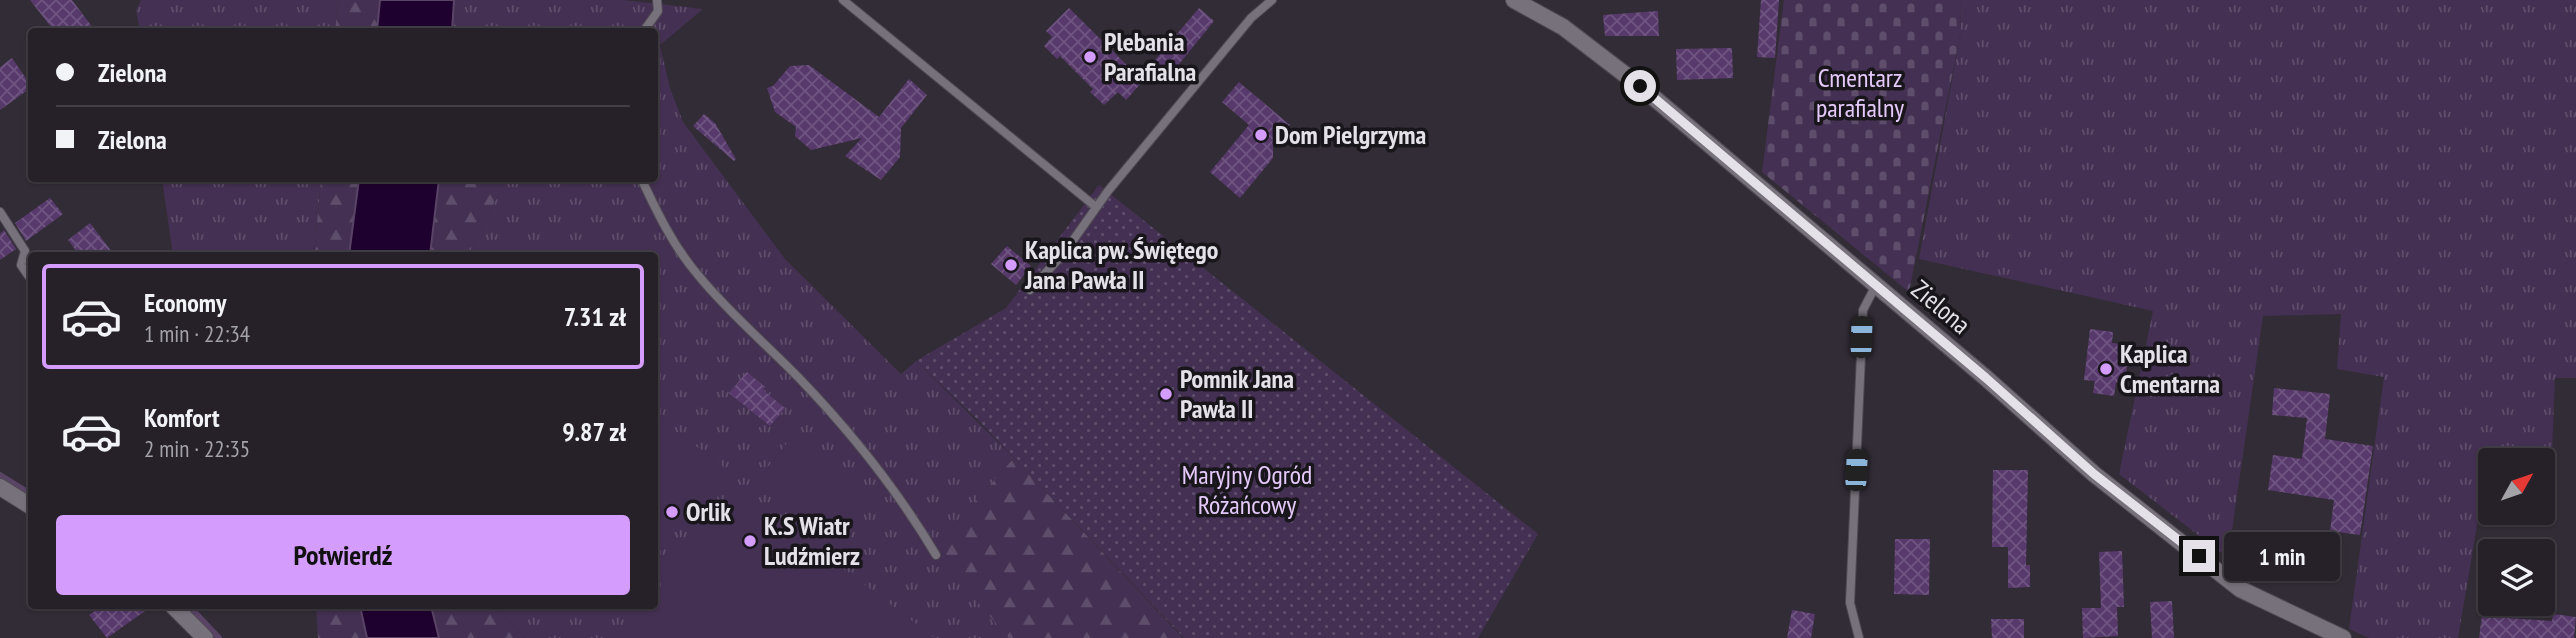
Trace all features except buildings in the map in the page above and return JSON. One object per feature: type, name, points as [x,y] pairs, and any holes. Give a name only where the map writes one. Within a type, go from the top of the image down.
[{"type":"street","name":"Zielona","points":[[1514,0],[1563,27],[1629,78],[1876,285],[2094,474],[2240,589],[2343,638]]},
{"type":"street","points":[[0,487],[28,505]]},
{"type":"street","points":[[176,609],[205,638]]},
{"type":"lane","points":[[646,28],[658,11],[657,0]]},
{"type":"lane","points":[[843,0],[1096,207]]},
{"type":"lane","points":[[1030,290],[1064,253],[1096,207],[1251,18],[1272,0]]},
{"type":"lane","points":[[643,182],[664,227],[698,275],[801,381],[870,460],[905,504],[936,555]]},
{"type":"lane","points":[[0,212],[25,251],[22,265],[28,275]]},
{"type":"lane","points":[[1859,638],[1850,603],[1863,310],[1876,285]]},
{"type":"green space","points":[[141,0],[338,0],[335,28],[139,28],[136,10]]},
{"type":"green space","points":[[338,0],[380,0],[377,28],[335,28]]},
{"type":"green space","points":[[454,0],[624,0],[703,9],[660,45],[670,88],[683,122],[785,259],[901,374],[916,361],[1014,458],[946,534],[1019,638],[525,638],[496,609],[658,609],[658,252],[470,252],[504,182],[658,182],[658,28],[452,28]]},
{"type":"green space","name":"Cmentarz parafialny","points":[[1784,0],[1960,0],[1961,31],[1909,292],[1762,172]]},
{"type":"green space","points":[[1960,0],[2576,0],[2576,378],[2555,378],[2552,448],[2478,448],[2478,519],[2458,638],[2369,638],[2349,629],[2384,377],[2337,369],[2341,314],[2263,316],[2228,558],[2119,474],[2153,311],[1919,259],[1961,31]]},
{"type":"green space","points":[[162,182],[321,182],[314,252],[173,252]]},
{"type":"green space","points":[[321,182],[359,182],[349,252],[314,252]]},
{"type":"green space","points":[[439,182],[504,182],[470,252],[430,252]]},
{"type":"green space","name":"Maryjny Ogród Różańcowy","points":[[1099,185],[1538,534],[1478,638],[1184,638],[978,420],[916,361],[1006,308]]},
{"type":"green space","name":"Orlik","points":[[658,418],[723,466],[658,554]]},
{"type":"green space","points":[[794,434],[867,492],[837,531],[763,473]]},
{"type":"green space","points":[[1014,458],[1183,638],[1009,638],[936,555],[946,534]]},
{"type":"green space","name":"K.S Wiatr Ludźmierz","points":[[735,487],[935,638],[621,638],[644,609],[658,609],[658,590]]},
{"type":"green space","points":[[316,609],[361,609],[367,638],[318,638]]},
{"type":"green space","points":[[432,609],[496,609],[525,638],[439,638]]},
{"type":"shaded area","points":[[380,0],[454,0],[452,28],[377,28]]},
{"type":"shaded area","points":[[359,182],[439,182],[430,252],[349,252]]},
{"type":"shaded area","points":[[361,609],[432,609],[439,638],[367,638]]},
{"type":"waterway","points":[[0,475],[28,492]]},
{"type":"waterway","points":[[192,609],[219,638]]},
{"type":"place","name":"Plebania Parafialna","points":[[1090,57]]},
{"type":"place","name":"Dom Pielgrzyma","points":[[1261,135]]},
{"type":"place","name":"Kaplica pw. Świętego Jana Pawła II","points":[[1011,265]]},
{"type":"place","name":"Kaplica Cmentarna","points":[[2106,369]]},
{"type":"place","name":"Pomnik Jana Pawła II","points":[[1166,394]]},
{"type":"place","name":"Orlik","points":[[672,512]]},
{"type":"place","name":"K.S Wiatr Ludźmierz","points":[[750,541]]},
{"type":"route","points":[[1640,86],[1986,378],[2094,474],[2199,556]]}]
